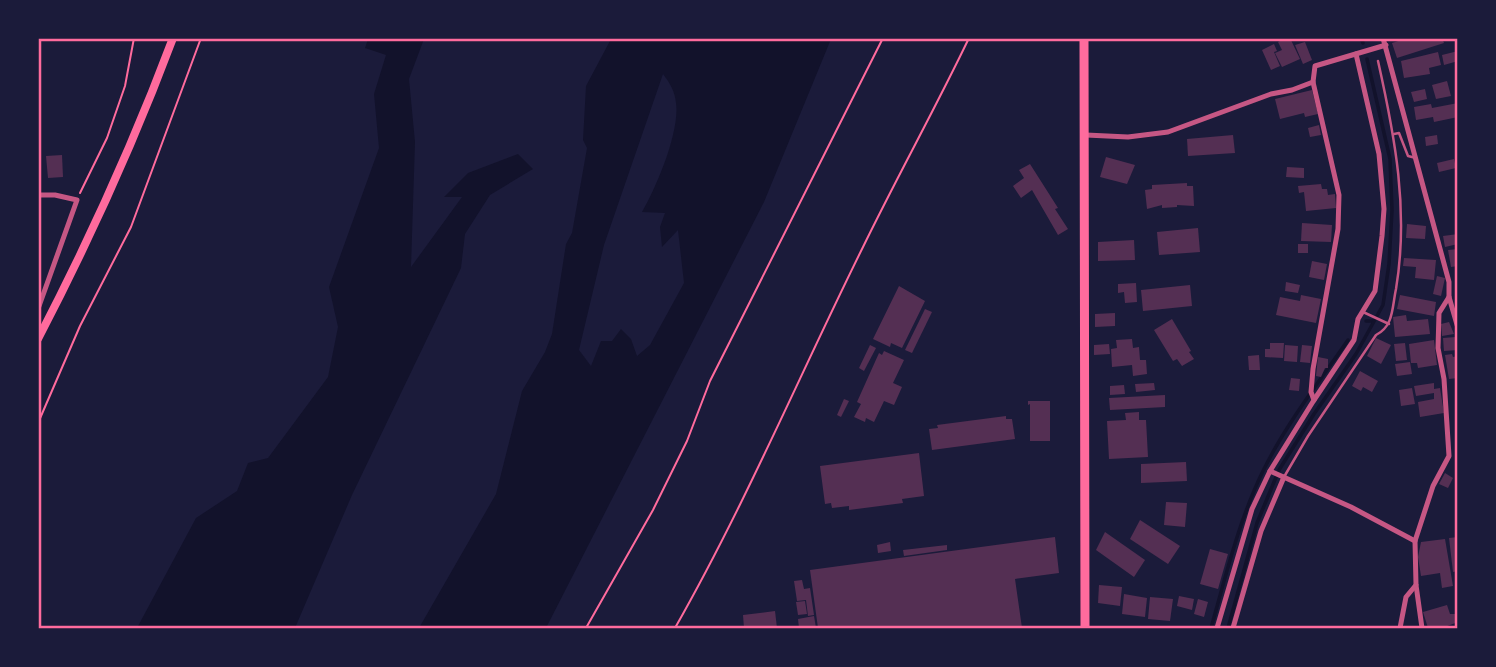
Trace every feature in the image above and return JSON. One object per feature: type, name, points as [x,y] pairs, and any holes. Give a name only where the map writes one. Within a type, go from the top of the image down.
[{"type":"highway","points":[[1084,38],[1085,628]]},
{"type":"main road","points":[[38,340],[86,246],[150,101],[173,38]]},
{"type":"street","points":[[1313,396],[1313,369],[1338,229],[1339,195],[1313,82],[1315,66],[1385,42],[1449,282],[1449,297],[1458,328]]},
{"type":"street","points":[[1217,628],[1252,509],[1313,396],[1354,340],[1362,311],[1375,291],[1384,209],[1379,154],[1356,54]]},
{"type":"street","points":[[1086,135],[1128,137],[1168,132],[1271,94],[1313,82]]},
{"type":"street","points":[[38,195],[55,195],[77,200],[38,309]]},
{"type":"street","points":[[1422,628],[1416,585],[1415,541],[1433,486],[1450,456],[1445,391],[1438,348],[1439,313],[1449,297]]},
{"type":"street","points":[[1272,472],[1415,541]]},
{"type":"street","points":[[1233,628],[1262,531],[1282,476]]},
{"type":"street","points":[[1400,628],[1406,597],[1416,585]]},
{"type":"lane","points":[[1282,476],[1376,335],[1389,324],[1398,277],[1401,201],[1394,134],[1378,61]]},
{"type":"lane","points":[[1394,134],[1399,133],[1408,156],[1416,158]]},
{"type":"lane","points":[[1362,311],[1389,324]]},
{"type":"path","points":[[77,200],[107,138],[125,86],[134,38]]},
{"type":"path","points":[[38,423],[80,326],[131,227],[201,38]]},
{"type":"path","points":[[586,628],[653,510],[687,441],[710,381],[883,38]]},
{"type":"path","points":[[675,628],[729,529],[863,246],[924,131],[969,38]]},
{"type":"shaded area","points":[[368,39],[424,39],[409,79],[415,142],[411,267],[462,197],[444,197],[468,173],[518,154],[533,169],[490,195],[465,234],[461,268],[352,495],[295,628],[137,628],[196,518],[237,491],[248,463],[268,458],[328,377],[338,327],[329,287],[379,148],[374,94],[386,55],[365,48]]},
{"type":"shaded area","points":[[611,39],[831,39],[764,202],[546,628],[419,628],[496,494],[522,391],[545,352],[552,334],[566,244],[572,233],[587,148],[583,140],[586,86]],"holes":[[[663,74],[675,99],[674,129],[660,175],[642,212],[665,213],[660,227],[662,247],[678,230],[684,283],[650,345],[637,356],[631,339],[621,329],[612,341],[601,341],[591,366],[579,350],[604,245]]]},
{"type":"building","points":[[1290,38],[1300,59],[1282,67],[1275,53],[1282,50],[1278,42]]},
{"type":"building","points":[[1408,38],[1442,38],[1444,43],[1397,58],[1392,43]]},
{"type":"building","points":[[1305,42],[1312,60],[1303,64],[1295,45]]},
{"type":"building","points":[[1274,44],[1277,51],[1274,52],[1280,66],[1271,70],[1262,50]]},
{"type":"building","points":[[1458,51],[1458,61],[1444,65],[1442,55]]},
{"type":"building","points":[[1438,52],[1441,65],[1429,68],[1430,74],[1404,78],[1401,61]]},
{"type":"building","points":[[1447,81],[1451,96],[1436,99],[1432,85]]},
{"type":"building","points":[[1425,89],[1427,99],[1414,102],[1411,92]]},
{"type":"building","points":[[1312,90],[1318,114],[1305,117],[1304,113],[1280,119],[1275,99]]},
{"type":"building","points":[[1458,103],[1458,117],[1434,122],[1433,117],[1416,120],[1414,107],[1431,104],[1432,108]]},
{"type":"building","points":[[1319,125],[1321,135],[1310,137],[1308,128]]},
{"type":"building","points":[[1233,135],[1235,153],[1188,156],[1187,139]]},
{"type":"building","points":[[1437,135],[1438,144],[1426,146],[1425,137]]},
{"type":"building","points":[[62,155],[63,177],[48,178],[46,156]]},
{"type":"building","points":[[1106,157],[1135,165],[1127,184],[1100,177]]},
{"type":"building","points":[[1454,159],[1456,168],[1439,172],[1437,163]]},
{"type":"building","points":[[1030,164],[1068,229],[1058,235],[1032,190],[1021,198],[1013,186],[1024,178],[1019,170]]},
{"type":"building","points":[[1287,167],[1304,168],[1304,178],[1286,177]]},
{"type":"building","points":[[1187,183],[1187,186],[1193,186],[1194,206],[1162,208],[1162,205],[1147,209],[1145,190],[1152,189],[1152,185]]},
{"type":"building","points":[[1321,184],[1322,189],[1327,189],[1328,195],[1335,194],[1336,208],[1306,211],[1304,192],[1299,193],[1298,186]]},
{"type":"building","points":[[1302,223],[1332,225],[1331,242],[1301,241]]},
{"type":"building","points":[[1407,224],[1426,226],[1425,239],[1406,238]]},
{"type":"building","points":[[1198,228],[1200,252],[1159,255],[1157,232]]},
{"type":"building","points":[[1458,234],[1458,244],[1445,247],[1443,236]]},
{"type":"building","points":[[1134,240],[1135,260],[1098,261],[1098,242]]},
{"type":"building","points":[[1298,244],[1308,244],[1308,253],[1298,253]]},
{"type":"building","points":[[1458,249],[1458,266],[1451,267],[1448,250]]},
{"type":"building","points":[[1404,258],[1436,260],[1434,280],[1415,278],[1416,267],[1403,266]]},
{"type":"building","points":[[1312,261],[1327,264],[1324,280],[1309,277]]},
{"type":"building","points":[[1437,276],[1445,278],[1441,296],[1433,294]]},
{"type":"building","points":[[1286,282],[1300,285],[1298,293],[1285,291]]},
{"type":"building","points":[[1136,283],[1137,302],[1125,303],[1124,292],[1118,293],[1118,284]]},
{"type":"building","points":[[1190,285],[1192,306],[1143,311],[1141,290]]},
{"type":"building","points":[[899,286],[925,301],[902,348],[891,343],[890,347],[873,339]]},
{"type":"building","points":[[1301,295],[1321,299],[1316,323],[1276,315],[1280,297],[1300,301]]},
{"type":"building","points":[[1400,295],[1436,302],[1434,316],[1397,309]]},
{"type":"building","points":[[925,309],[932,312],[912,353],[905,350]]},
{"type":"building","points":[[1115,313],[1115,326],[1095,327],[1095,314]]},
{"type":"building","points":[[1406,315],[1407,321],[1428,319],[1430,334],[1395,337],[1393,317]]},
{"type":"building","points":[[1172,319],[1194,359],[1182,366],[1177,359],[1173,361],[1154,330]]},
{"type":"building","points":[[1449,322],[1454,334],[1442,336],[1441,324]]},
{"type":"building","points":[[1456,337],[1458,350],[1444,351],[1443,338]]},
{"type":"building","points":[[1376,338],[1391,345],[1381,364],[1367,356]]},
{"type":"building","points":[[1132,339],[1133,348],[1139,347],[1140,360],[1146,360],[1147,374],[1133,376],[1132,365],[1112,367],[1111,349],[1117,348],[1116,340]]},
{"type":"building","points":[[1434,340],[1437,365],[1418,368],[1417,363],[1411,363],[1409,344]]},
{"type":"building","points":[[1270,343],[1284,343],[1283,358],[1265,357],[1265,349],[1270,349]]},
{"type":"building","points":[[1405,343],[1407,360],[1396,361],[1394,344]]},
{"type":"building","points":[[1109,344],[1110,354],[1094,355],[1094,345]]},
{"type":"building","points":[[870,345],[876,348],[864,371],[859,368]]},
{"type":"building","points":[[1285,345],[1298,346],[1297,362],[1284,361]]},
{"type":"building","points":[[1302,345],[1312,346],[1310,363],[1300,362]]},
{"type":"building","points":[[884,351],[904,360],[893,383],[902,387],[894,405],[884,401],[874,422],[866,418],[865,422],[854,417],[861,404],[857,402],[879,353],[882,355]]},
{"type":"building","points":[[1452,354],[1453,357],[1458,356],[1458,378],[1449,379],[1445,355]]},
{"type":"building","points":[[1259,355],[1260,370],[1249,370],[1248,356]]},
{"type":"building","points":[[1318,357],[1328,359],[1328,368],[1325,368],[1321,377],[1316,376]]},
{"type":"building","points":[[1410,362],[1412,374],[1397,376],[1395,364]]},
{"type":"building","points":[[1360,371],[1378,381],[1372,392],[1363,387],[1361,391],[1352,386]]},
{"type":"building","points":[[1291,378],[1300,379],[1299,391],[1289,390]]},
{"type":"building","points":[[1154,383],[1155,390],[1136,392],[1135,384]]},
{"type":"building","points":[[1434,383],[1434,389],[1440,388],[1444,413],[1420,417],[1418,402],[1434,399],[1434,393],[1416,396],[1414,386]]},
{"type":"building","points":[[1124,385],[1125,394],[1110,395],[1110,386]]},
{"type":"building","points":[[1412,388],[1415,404],[1401,406],[1399,390]]},
{"type":"building","points":[[1165,395],[1165,407],[1110,410],[1109,398]]},
{"type":"building","points":[[844,399],[849,401],[841,417],[837,415]]},
{"type":"building","points":[[1028,401],[1050,401],[1050,441],[1030,441]]},
{"type":"building","points":[[1139,412],[1139,420],[1146,420],[1148,457],[1109,459],[1107,421],[1126,420],[1125,413]]},
{"type":"building","points":[[1006,416],[1006,419],[1012,419],[1015,439],[932,450],[929,429],[938,428],[937,425]]},
{"type":"building","points":[[919,453],[924,496],[902,499],[903,503],[849,510],[849,506],[832,508],[831,503],[825,504],[820,466]]},
{"type":"building","points":[[1186,462],[1187,481],[1141,483],[1141,464]]},
{"type":"building","points":[[1445,473],[1453,478],[1448,488],[1439,484]]},
{"type":"building","points":[[1166,502],[1187,503],[1185,527],[1164,525]]},
{"type":"building","points":[[1140,520],[1180,546],[1168,564],[1130,539]]},
{"type":"building","points":[[1105,532],[1145,560],[1134,577],[1096,550]]},
{"type":"building","points":[[1055,537],[1059,573],[1015,579],[1022,628],[818,628],[810,570]]},
{"type":"building","points":[[1458,537],[1458,571],[1453,572],[1449,538]]},
{"type":"building","points":[[1445,539],[1453,586],[1442,588],[1440,573],[1421,576],[1418,557],[1421,542]]},
{"type":"building","points":[[890,542],[891,551],[878,553],[877,545]]},
{"type":"building","points":[[947,545],[947,550],[904,556],[903,550]]},
{"type":"building","points":[[1210,549],[1228,554],[1218,589],[1200,584]]},
{"type":"building","points":[[802,580],[804,589],[810,588],[814,615],[808,616],[806,600],[797,601],[794,581]]},
{"type":"building","points":[[1099,585],[1122,587],[1120,606],[1098,603]]},
{"type":"building","points":[[1124,594],[1147,598],[1145,617],[1122,614]]},
{"type":"building","points":[[1179,596],[1194,599],[1192,610],[1177,606]]},
{"type":"building","points":[[1150,597],[1173,599],[1170,621],[1148,619]]},
{"type":"building","points":[[1198,599],[1208,602],[1204,617],[1194,614]]},
{"type":"building","points":[[805,601],[807,614],[798,615],[796,602]]},
{"type":"building","points":[[1447,605],[1450,614],[1456,614],[1458,622],[1442,628],[1428,628],[1423,612]]},
{"type":"building","points":[[775,611],[777,628],[744,628],[743,615]]},
{"type":"building","points":[[814,616],[816,628],[799,628],[798,619]]},
{"type":"waterway","points":[[1361,38],[1363,43]]},
{"type":"waterway","points":[[1228,628],[1257,523],[1279,470],[1356,354],[1383,305],[1389,264],[1392,210],[1390,159],[1367,59]]},
{"type":"waterway","points":[[1366,321],[1373,321]]},
{"type":"waterway","points":[[1211,628],[1240,528],[1263,471],[1292,420],[1348,340]]}]
